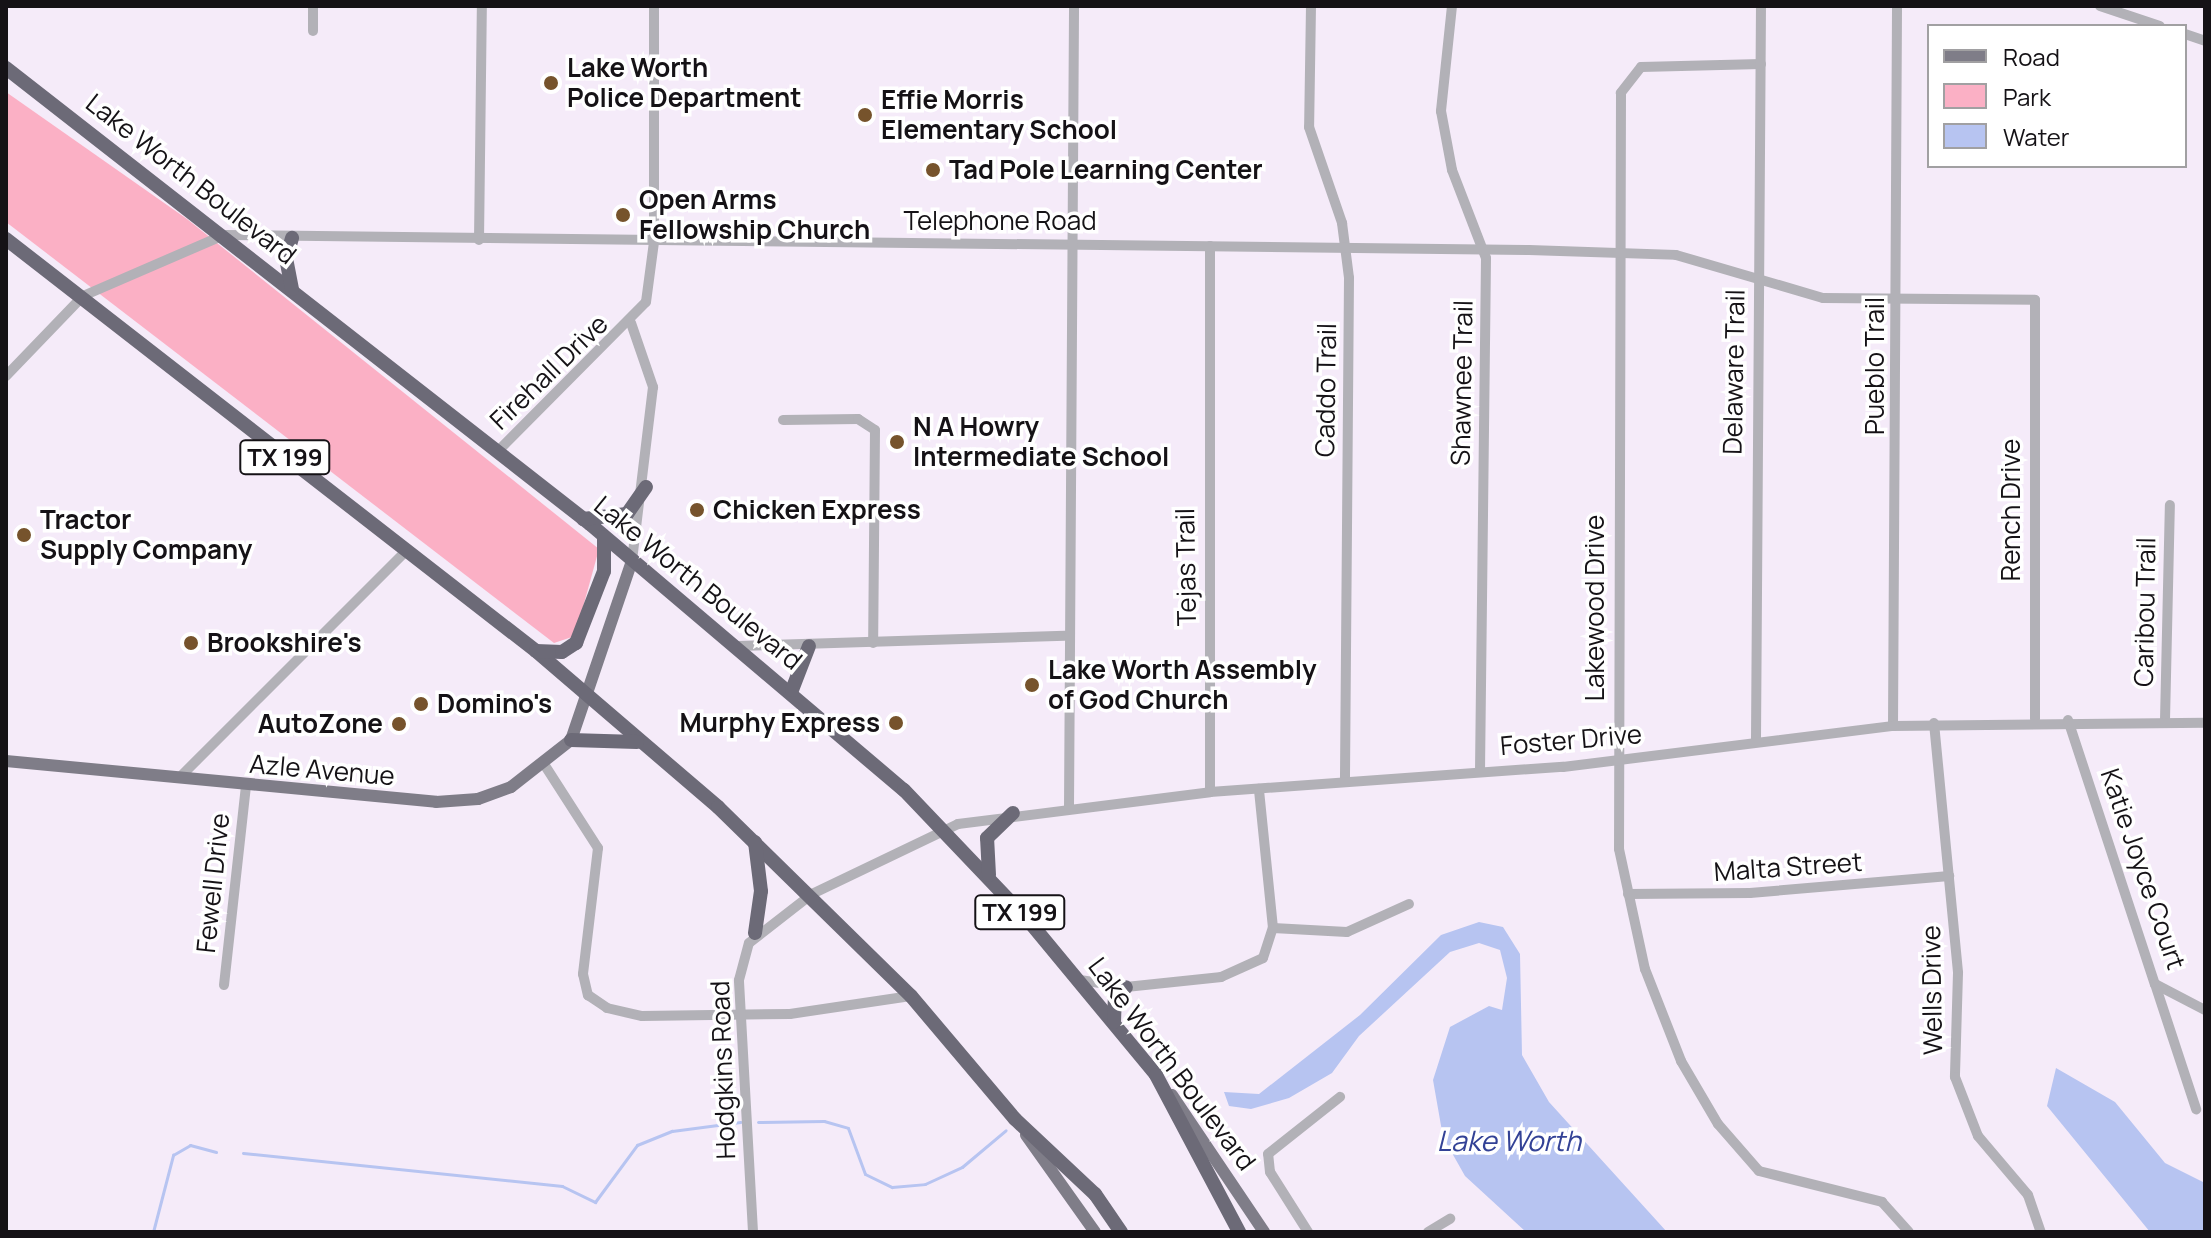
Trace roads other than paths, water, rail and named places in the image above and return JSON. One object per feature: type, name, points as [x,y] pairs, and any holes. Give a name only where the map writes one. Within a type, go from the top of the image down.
[{"type":"highway","name":"Lake Worth Boulevard","points":[[6,68],[224,235],[583,519],[792,690],[943,830],[1080,980],[1156,1075]]},
{"type":"highway","points":[[292,238],[286,259],[292,289]]},
{"type":"highway","name":"TX 199","points":[[6,239],[536,651],[755,842],[812,894],[911,996],[1015,1119],[1095,1194],[1121,1232]]},
{"type":"highway","points":[[583,519],[627,514],[646,487]]},
{"type":"highway","points":[[536,651],[562,652],[576,643],[604,571],[604,537]]},
{"type":"highway","points":[[792,690],[809,646]]},
{"type":"highway","points":[[571,740],[604,736],[643,744]]},
{"type":"highway","points":[[990,880],[987,838],[1013,813]]},
{"type":"highway","points":[[755,842],[761,891],[755,933]]},
{"type":"highway","points":[[1114,1023],[1115,999],[1126,987]]},
{"type":"highway","name":"TX 199","points":[[1156,1075],[1239,1232]]},
{"type":"main road","name":"Azle Avenue","points":[[6,761],[436,802],[478,799],[544,764],[571,740],[589,699],[632,561]]},
{"type":"main road","name":"Lake Worth Boulevard","points":[[1156,1075],[1264,1232]]},
{"type":"main road","name":"TX 199","points":[[1015,1119],[1095,1232]]},
{"type":"street","points":[[313,6],[313,31]]},
{"type":"street","points":[[479,240],[482,6]]},
{"type":"street","points":[[632,561],[646,487],[653,372],[631,323],[646,302],[654,242],[654,6]]},
{"type":"street","points":[[1069,807],[1065,636],[1074,6]]},
{"type":"street","name":"Caddo Trail","points":[[1311,6],[1309,127],[1346,248],[1345,780]]},
{"type":"street","name":"Shawnee Trail","points":[[1452,6],[1441,111],[1452,170],[1485,251],[1480,770]]},
{"type":"street","name":"Delaware Trail","points":[[1756,739],[1761,6]]},
{"type":"street","name":"Pueblo Trail","points":[[1893,726],[1898,301],[1897,6]]},
{"type":"street","points":[[2100,6],[2154,24]]},
{"type":"street","name":"Lakewood Drive","points":[[1761,64],[1669,62],[1641,67],[1625,82],[1616,760],[1628,894],[1645,969],[1681,1061],[1742,1155],[1768,1175],[1882,1202],[1909,1232]]},
{"type":"street","name":"Telephone Road","points":[[6,376],[83,296],[224,235],[654,242],[1072,242],[1676,255],[1823,298],[2035,300]]},
{"type":"street","name":"Tejas Trail","points":[[1210,246],[1210,792]]},
{"type":"street","name":"Rench Drive","points":[[2035,300],[2035,719]]},
{"type":"street","name":"Firehall Drive","points":[[497,452],[631,323]]},
{"type":"street","points":[[783,420],[858,419],[875,430],[873,643]]},
{"type":"street","name":"Caribou Trail","points":[[2165,720],[2170,505]]},
{"type":"street","points":[[179,778],[405,552]]},
{"type":"street","points":[[738,646],[1065,636]]},
{"type":"street","name":"Foster Drive","points":[[943,830],[1013,813],[1345,780],[1616,760],[1756,739],[1893,726],[2035,719],[2205,723]]},
{"type":"street","name":"Katie Joyce Court","points":[[2068,720],[2155,984],[2205,1010]]},
{"type":"street","name":"Wells Drive","points":[[1934,723],[1958,973],[1955,1077],[1978,1136],[2028,1195],[2041,1232]]},
{"type":"street","points":[[544,764],[598,848],[583,974],[588,995],[642,1016],[740,1016],[911,996]]},
{"type":"street","name":"Fewell Drive","points":[[224,985],[246,785]]},
{"type":"street","points":[[1080,980],[1126,987],[1231,974],[1263,958],[1273,928],[1259,789]]},
{"type":"street","points":[[755,933],[812,894],[943,830]]},
{"type":"street","name":"Malta Street","points":[[1628,894],[1949,876]]},
{"type":"street","points":[[1273,928],[1347,932],[1409,904]]},
{"type":"street","name":"Hodgkins Road","points":[[753,1232],[740,1016],[742,961],[755,933]]},
{"type":"street","points":[[2155,984],[2196,1109]]},
{"type":"street","points":[[1308,1232],[1270,1172],[1268,1154],[1340,1097]]},
{"type":"street","points":[[1428,1232],[1450,1219]]},
{"type":"water","name":"Lake Worth","points":[[1479,922],[1503,927],[1520,954],[1522,1055],[1549,1102],[1667,1232],[1526,1232],[1465,1176],[1443,1137],[1433,1080],[1450,1027],[1489,1006],[1502,1010],[1507,978],[1500,950],[1479,943],[1450,952],[1359,1036],[1332,1073],[1289,1098],[1251,1109],[1229,1106],[1224,1092],[1259,1094],[1360,1015],[1441,935]]},
{"type":"water","points":[[2056,1068],[2115,1102],[2165,1163],[2205,1183],[2205,1232],[2150,1232],[2047,1106]]},
{"type":"waterway","points":[[758,1122],[824,1121],[848,1128],[865,1174],[892,1187],[925,1184],[962,1167],[1006,1130]]},
{"type":"waterway","points":[[243,1153],[562,1186],[595,1202],[637,1145],[672,1131],[740,1122]]},
{"type":"waterway","points":[[153,1232],[173,1155],[190,1145],[216,1152]]},
{"type":"place","name":"Lake Worth Police Department","points":[[551,83]]},
{"type":"place","name":"Effie Morris Elementary School","points":[[865,115]]},
{"type":"place","name":"Tad Pole Learning Center","points":[[933,170]]},
{"type":"place","name":"Open Arms Fellowship Church","points":[[623,215]]},
{"type":"place","name":"N A Howry Intermediate School","points":[[897,442]]},
{"type":"place","name":"Chicken Express","points":[[697,510]]},
{"type":"place","name":"Tractor Supply Company","points":[[24,535]]},
{"type":"place","name":"Brookshire's","points":[[191,643]]},
{"type":"place","name":"Lake Worth Assembly of God Church","points":[[1032,685]]},
{"type":"place","name":"Domino's","points":[[421,704]]},
{"type":"place","name":"Murphy Express","points":[[896,723]]},
{"type":"place","name":"AutoZone","points":[[399,724]]}]
